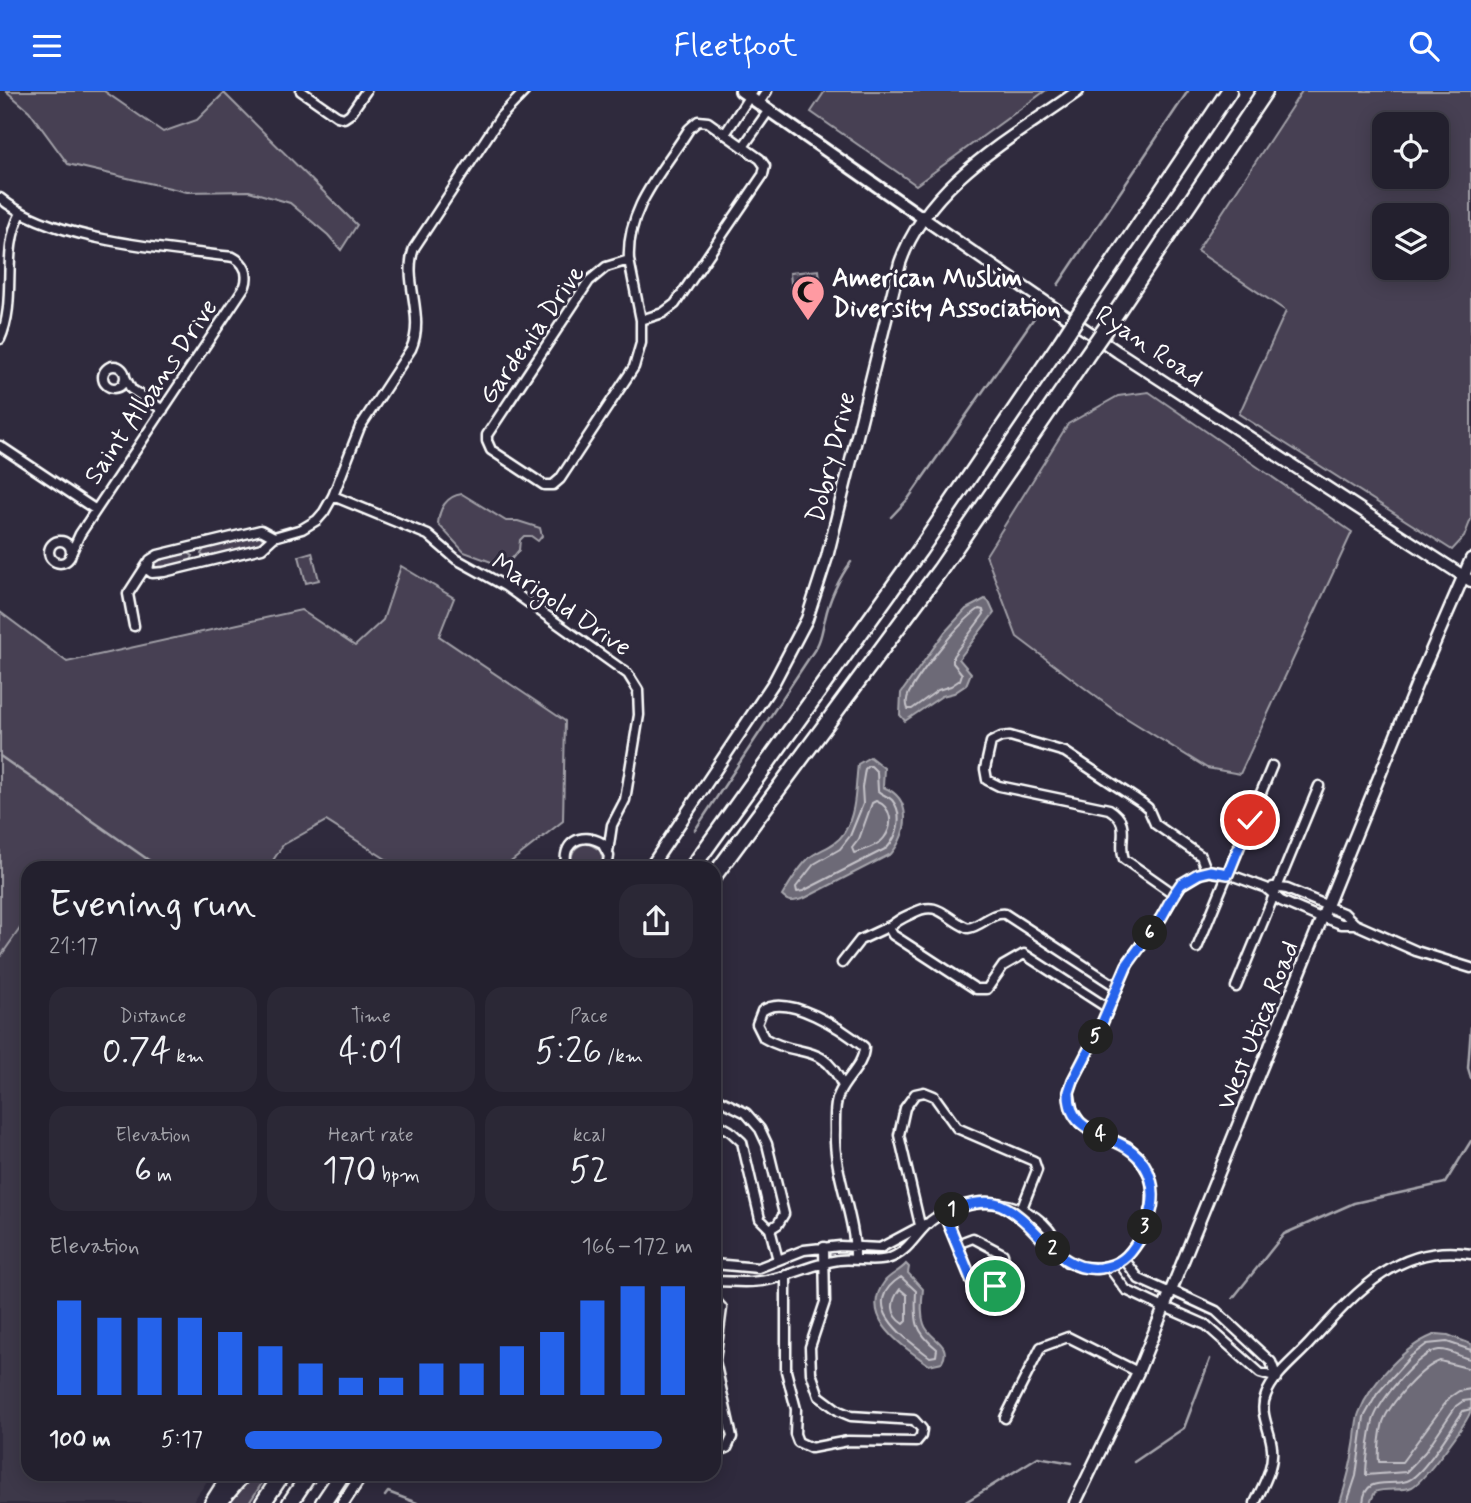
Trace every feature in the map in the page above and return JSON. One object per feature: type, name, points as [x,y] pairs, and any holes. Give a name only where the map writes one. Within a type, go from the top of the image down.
[{"type":"highway","points":[[697,861],[919,551],[1229,91]]},
{"type":"highway","points":[[721,867],[946,562],[1265,91]]},
{"type":"highway","points":[[219,1503],[237,1481]]},
{"type":"highway","points":[[263,1503],[278,1481]]},
{"type":"highway","points":[[290,1503],[305,1481]]},
{"type":"highway","points":[[323,1503],[338,1481]]},
{"type":"main road","name":"Ryan Road","points":[[754,98],[923,218]]},
{"type":"street","points":[[301,91],[344,118],[350,114],[366,91]]},
{"type":"street","points":[[137,578],[262,548],[274,537],[302,529],[324,512],[360,427],[415,339],[417,327],[410,269],[414,248],[501,116],[525,91]]},
{"type":"street","points":[[724,134],[754,98],[767,91]]},
{"type":"street","name":"Dobry Drive","points":[[655,861],[774,682],[807,619],[827,557],[906,246],[941,194],[964,174],[1078,91]]},
{"type":"street","points":[[743,147],[754,98]]},
{"type":"street","points":[[695,123],[708,123],[724,134],[763,162],[763,175],[675,304],[663,313],[641,320],[629,260],[631,224],[637,208],[695,123]]},
{"type":"street","points":[[0,198],[21,213],[10,240],[6,316],[0,339]]},
{"type":"street","name":"Saint Albans Drive","points":[[21,213],[52,225],[123,243],[233,257],[245,268],[247,278],[245,286],[80,534],[70,556]]},
{"type":"street","name":"Ryan Road","points":[[923,218],[1118,352],[1467,579]]},
{"type":"street","name":"Gardenia Drive","points":[[629,260],[606,267],[589,281],[490,430],[486,441],[491,450],[544,485],[553,485],[561,479],[628,378],[641,343],[641,320]]},
{"type":"street","points":[[131,389],[122,370],[116,366],[106,370],[103,376],[110,388],[131,389],[163,410]]},
{"type":"street","points":[[117,388],[123,383],[125,376]]},
{"type":"street","points":[[0,446],[96,510]]},
{"type":"street","name":"Marigold Drive","points":[[333,496],[428,535],[456,559],[505,586],[628,674],[638,690],[639,715],[625,800],[612,825],[609,861]]},
{"type":"street","points":[[134,627],[128,598],[137,578],[150,560],[158,555],[261,530],[274,537]]},
{"type":"street","points":[[62,542],[68,546],[70,556],[65,562],[59,563],[50,558],[50,547],[80,534]]},
{"type":"street","name":"West Utica Road","points":[[1075,1503],[1138,1372],[1418,681],[1467,579],[1471,559]]},
{"type":"street","points":[[150,560],[148,567],[152,573]]},
{"type":"street","points":[[1174,894],[1124,859],[1121,823],[1109,809],[999,786],[987,780],[985,769],[991,742],[1010,736],[1069,754],[1146,806],[1155,824],[1198,853],[1207,871]]},
{"type":"street","points":[[1197,948],[1272,766]]},
{"type":"street","points":[[1236,987],[1320,786]]},
{"type":"street","points":[[565,861],[569,847],[580,839],[593,838],[612,825]]},
{"type":"street","points":[[593,838],[602,843],[608,852]]},
{"type":"street","points":[[721,1265],[748,1269],[768,1265],[804,1250],[824,1247],[872,1249],[888,1246],[944,1213],[970,1204],[998,1203],[1031,1225],[1047,1244],[1068,1262],[1092,1269],[1109,1266],[1124,1259],[1139,1241],[1150,1215],[1153,1200],[1151,1180],[1142,1161],[1127,1146],[1091,1132],[1080,1123],[1069,1099],[1073,1080],[1109,1009],[1129,961],[1161,918],[1174,894],[1190,878],[1207,871],[1228,874],[1328,906],[1345,914],[1355,924],[1416,951],[1471,968]]},
{"type":"street","points":[[1275,891],[1323,918],[1341,924],[1355,924]]},
{"type":"street","points":[[842,963],[860,940],[927,906],[968,928],[977,926],[995,915],[1005,914],[1117,987]]},
{"type":"street","points":[[890,926],[889,931],[893,935],[976,989],[987,989],[1003,966],[1024,954],[1109,1009]]},
{"type":"street","points":[[843,1086],[828,1061],[769,1041],[760,1035],[757,1024],[762,1011],[776,1005],[810,1013],[863,1046],[862,1058],[836,1098],[835,1143],[856,1247],[855,1259]]},
{"type":"street","points":[[924,1224],[899,1135],[907,1103],[915,1094],[921,1092],[934,1096],[957,1128],[1034,1161],[1037,1170],[1022,1208]]},
{"type":"street","points":[[721,1101],[749,1115],[763,1133],[785,1215],[770,1229]]},
{"type":"street","points":[[721,1126],[742,1142],[760,1219],[770,1229],[786,1275],[786,1371],[796,1409],[795,1434],[798,1442],[811,1448],[848,1441],[916,1443],[922,1429],[914,1420],[851,1416],[821,1399],[817,1393],[811,1373],[810,1347],[825,1302],[824,1247]]},
{"type":"street","points":[[1004,1206],[1011,1205],[1032,1213],[1050,1230],[1062,1256]]},
{"type":"street","points":[[944,1213],[976,1291],[982,1296],[991,1293],[1004,1263],[1003,1254],[973,1238],[957,1244]]},
{"type":"street","points":[[721,1279],[761,1281],[826,1262],[895,1256],[908,1247],[924,1224]]},
{"type":"street","points":[[1255,1503],[1267,1478],[1272,1459],[1264,1401],[1277,1378],[1370,1281],[1431,1254],[1471,1254]]},
{"type":"street","points":[[1124,1259],[1139,1279],[1216,1311],[1271,1362],[1277,1378]]},
{"type":"street","points":[[1109,1266],[1126,1290],[1206,1325],[1260,1373],[1277,1378]]},
{"type":"street","points":[[1006,1419],[1041,1347],[1068,1337],[1138,1372]]},
{"type":"street","points":[[721,1388],[732,1437],[727,1448],[721,1450]]},
{"type":"street","points":[[210,1503],[224,1481]]},
{"type":"street","points":[[344,1503],[358,1481]]},
{"type":"shaded area","points":[[6,91],[104,91],[163,132],[197,120],[224,93],[357,225],[341,250],[328,235],[290,203],[249,191],[187,192],[68,164],[29,111]]},
{"type":"shaded area","points":[[825,91],[1045,91],[916,185],[811,112]]},
{"type":"shaded area","points":[[1302,91],[1471,91],[1471,519],[1464,537],[1452,550],[1239,414],[1286,311],[1197,251]]},
{"type":"shaded area","points":[[819,270],[821,290],[792,293],[790,273]]},
{"type":"shaded area","points":[[1149,392],[1352,532],[1240,774],[1207,768],[1115,711],[1017,637],[986,555],[1068,424],[1118,396]]},
{"type":"shaded area","points":[[462,494],[506,521],[518,521],[540,528],[542,536],[538,541],[531,536],[524,536],[520,540],[519,550],[505,567],[464,552],[438,524],[444,504],[452,497]]},
{"type":"shaded area","points":[[259,535],[263,539],[261,544],[206,558],[201,554],[204,549]]},
{"type":"shaded area","points":[[312,552],[319,580],[306,583],[299,556]]},
{"type":"shaded area","points":[[188,553],[193,556],[190,562],[160,569],[152,566],[158,560]]},
{"type":"shaded area","points":[[401,566],[454,598],[439,636],[565,721],[563,821],[512,861],[389,861],[326,821],[283,845],[273,861],[21,861],[21,927],[0,957],[0,612],[67,662],[301,610],[355,646],[383,620]]},
{"type":"shaded area","points":[[588,843],[601,851],[603,861],[572,861],[572,855],[579,846]]},
{"type":"shaded area","points":[[21,927],[21,1481],[207,1481],[192,1503],[0,1503],[0,957]]},
{"type":"shaded area","points":[[247,1481],[263,1481],[249,1503],[230,1503]]},
{"type":"water","points":[[985,599],[994,613],[959,659],[971,673],[966,685],[954,693],[942,696],[905,721],[900,715],[901,693],[945,632],[966,609]]},
{"type":"water","points":[[870,757],[884,768],[883,787],[893,792],[903,807],[904,826],[897,846],[891,854],[805,898],[788,900],[782,896],[804,863],[836,842],[844,833],[853,808],[858,764]]},
{"type":"water","points":[[906,1264],[909,1267],[908,1273],[923,1289],[923,1320],[945,1350],[942,1362],[929,1365],[896,1340],[880,1319],[876,1307],[878,1294],[885,1281]]},
{"type":"water","points":[[1437,1334],[1448,1335],[1471,1344],[1471,1410],[1468,1417],[1435,1463],[1412,1487],[1375,1492],[1370,1503],[1340,1503],[1358,1417],[1364,1402],[1402,1355]]},
{"type":"waterway","points":[[1058,285],[1188,91]]},
{"type":"waterway","points":[[891,517],[908,499],[1034,318]]},
{"type":"waterway","points":[[695,830],[817,646],[832,597],[851,562]]},
{"type":"waterway","points":[[0,756],[150,861]]},
{"type":"waterway","points":[[1471,1027],[1468,1068],[1471,1078]]},
{"type":"waterway","points":[[1233,1298],[1284,1234],[1354,1203],[1445,1183],[1471,1141]]},
{"type":"waterway","points":[[1134,1462],[1184,1428],[1210,1359]]},
{"type":"waterway","points":[[964,1503],[1038,1457],[1072,1463]]},
{"type":"waterway","points":[[385,1496],[388,1492],[417,1503]]},
{"type":"place","name":"American Muslim Diversity Association","points":[[808,322]]},
{"type":"route","points":[[995,1286],[987,1296],[976,1291],[944,1213],[970,1204],[998,1203],[1031,1225],[1047,1244],[1068,1262],[1088,1269],[1117,1264],[1127,1257],[1139,1241],[1153,1200],[1149,1174],[1138,1156],[1127,1146],[1091,1132],[1080,1123],[1072,1109],[1069,1092],[1132,956],[1161,918],[1181,884],[1207,871],[1228,874],[1250,820]]}]
